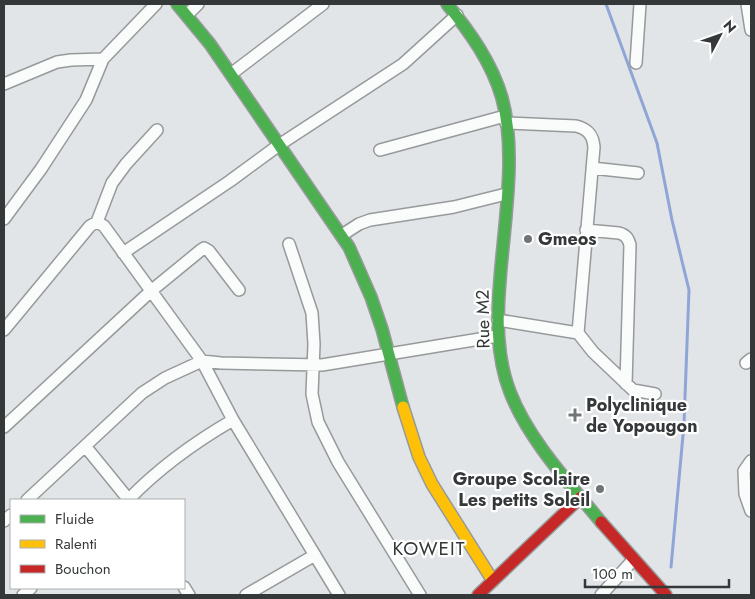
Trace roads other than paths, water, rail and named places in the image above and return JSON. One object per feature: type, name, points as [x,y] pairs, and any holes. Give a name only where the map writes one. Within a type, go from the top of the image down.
[{"type":"street","points":[[4,219],[41,169],[86,100],[103,59],[156,4]]},
{"type":"street","points":[[177,4],[187,14],[231,74],[350,247],[371,297],[419,457],[432,484],[493,581]]},
{"type":"street","points":[[187,14],[198,4]]},
{"type":"street","points":[[231,74],[323,4]]},
{"type":"street","points":[[636,63],[640,4]]},
{"type":"street","points":[[747,4],[751,30]]},
{"type":"street","points":[[122,252],[230,181],[279,145],[404,64],[452,7]]},
{"type":"street","name":"Rue M2","points":[[452,7],[486,60],[502,99],[508,148],[498,336],[511,393],[523,419],[537,441],[581,497],[666,595]]},
{"type":"street","points":[[4,84],[56,62],[103,59]]},
{"type":"street","points":[[380,150],[505,120],[576,126],[590,133],[593,139],[592,168],[578,333]]},
{"type":"street","points":[[4,330],[90,226],[97,222],[112,183],[126,164],[157,130]]},
{"type":"street","points":[[592,168],[638,173]]},
{"type":"street","points":[[342,235],[359,224],[370,220],[454,207],[506,194]]},
{"type":"street","points":[[97,222],[104,226],[202,361],[233,420],[339,595]]},
{"type":"street","points":[[586,230],[619,233],[628,238],[630,245],[626,384]]},
{"type":"street","points":[[289,244],[312,313],[314,327],[312,394],[314,408],[323,434],[379,531],[420,595]]},
{"type":"street","points":[[4,427],[151,291],[204,248],[209,251],[239,290]]},
{"type":"street","points":[[498,320],[578,333],[593,352],[633,390],[655,394]]},
{"type":"street","points":[[28,499],[133,401],[152,386],[202,361],[221,364],[340,363],[388,353],[498,336]]},
{"type":"street","points":[[130,499],[149,480],[178,457],[233,420]]},
{"type":"street","points":[[85,446],[128,499]]},
{"type":"street","points":[[751,461],[744,471],[745,494],[751,511]]},
{"type":"street","points":[[478,595],[581,497]]},
{"type":"street","points":[[246,595],[315,555]]},
{"type":"street","points":[[601,595],[634,558]]},
{"type":"street","points":[[654,581],[654,595]]},
{"type":"waterway","points":[[606,4],[657,143],[672,220],[689,290],[684,424],[671,567]]},
{"type":"place","name":"Gmeos","points":[[528,239]]},
{"type":"place","name":"Polyclinique de Yopougon","points":[[575,415]]},
{"type":"place","name":"Groupe Scolaire Les petits Soleil","points":[[600,489]]},
{"type":"district","name":"KOWEIT","points":[[429,548]]}]
